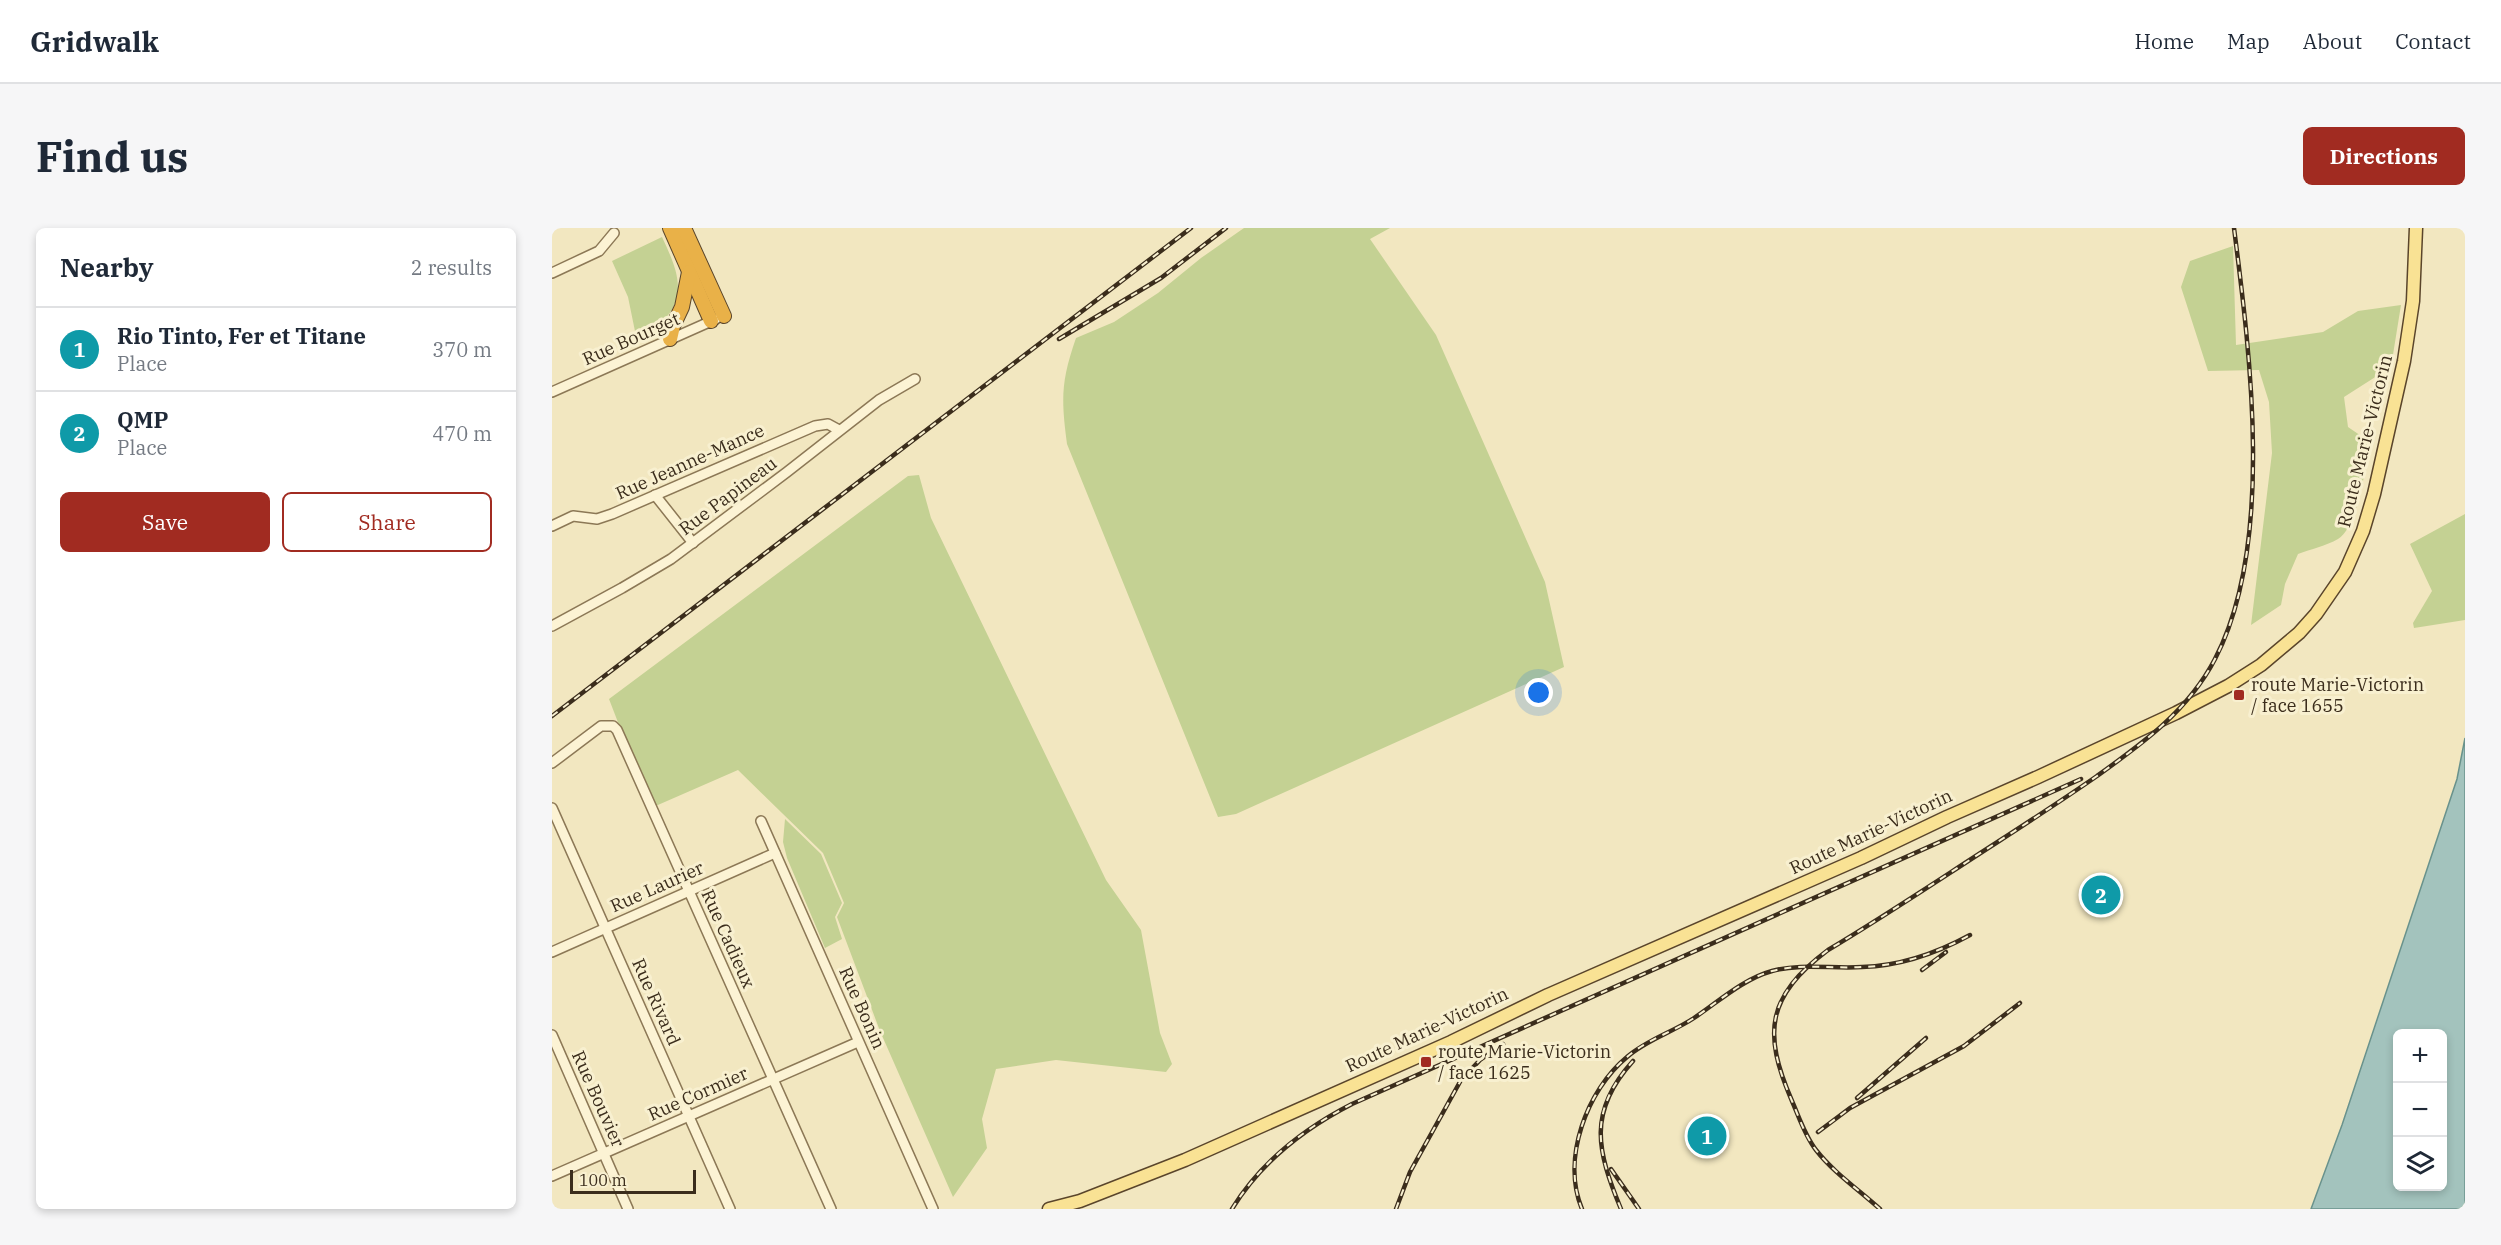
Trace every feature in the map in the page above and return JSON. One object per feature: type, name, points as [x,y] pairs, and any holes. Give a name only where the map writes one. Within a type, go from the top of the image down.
[{"type":"highway","points":[[670,228],[689,272],[717,319]]},
{"type":"highway","points":[[684,228],[717,319]]},
{"type":"highway","points":[[670,339],[682,307],[689,272]]},
{"type":"main road","name":"Route Marie-Victorin","points":[[1049,1209],[1080,1201],[1165,1169],[1451,1042],[1548,995],[1861,858],[2176,713],[2228,686],[2260,665],[2299,633],[2316,614],[2345,572],[2363,531],[2374,494],[2410,329],[2416,228]]},
{"type":"street","points":[[552,273],[599,251],[614,232]]},
{"type":"street","name":"Rue Bourget","points":[[552,392],[717,319]]},
{"type":"street","name":"Rue Papineau","points":[[552,626],[622,588],[693,543],[839,430],[888,394],[915,379]]},
{"type":"street","name":"Rue Jeanne-Mance","points":[[552,526],[573,516],[604,518],[815,426],[828,424],[839,430]]},
{"type":"street","points":[[655,495],[693,543]]},
{"type":"street","name":"Rue Cadieux","points":[[552,763],[601,726],[613,726],[617,730],[831,1209]]},
{"type":"street","name":"Rue Rivard","points":[[552,808],[730,1209]]},
{"type":"street","name":"Rue Bonin","points":[[761,821],[933,1209]]},
{"type":"street","name":"Rue Laurier","points":[[552,952],[775,853]]},
{"type":"street","name":"Rue Bouvier","points":[[552,1035],[628,1209]]},
{"type":"street","name":"Rue Cormier","points":[[552,1176],[858,1042]]},
{"type":"green space","points":[[1244,228],[1390,228],[1370,239],[1436,335],[1545,582],[1564,667],[1236,814],[1218,817],[1067,444],[1064,390],[1067,366],[1076,338],[1114,322],[1158,293],[1201,258]]},
{"type":"green space","points":[[662,237],[675,270],[678,291],[676,301],[671,311],[657,327],[637,341],[628,297],[612,261]]},
{"type":"green space","points":[[2233,246],[2236,345],[2323,332],[2358,311],[2401,305],[2391,367],[2344,397],[2348,427],[2370,442],[2360,495],[2351,522],[2338,539],[2298,554],[2285,584],[2281,605],[2251,625],[2272,453],[2269,402],[2259,370],[2208,371],[2181,287],[2190,261]]},
{"type":"green space","points":[[919,475],[931,518],[1106,880],[1141,930],[1160,1033],[1172,1064],[1166,1072],[1056,1060],[996,1069],[982,1119],[987,1148],[953,1197],[880,1031],[837,917],[844,903],[823,853],[738,770],[651,808],[609,699],[908,476]]},
{"type":"green space","points":[[2465,514],[2465,620],[2414,628],[2413,623],[2432,591],[2410,544]]},
{"type":"green space","points":[[785,819],[821,854],[842,903],[835,917],[842,939],[825,948],[787,858],[783,842]]},
{"type":"water","points":[[2465,738],[2465,1209],[2311,1209],[2342,1125],[2457,779]]},
{"type":"railway","points":[[552,716],[1191,228]]},
{"type":"railway","points":[[1059,339],[1161,278],[1226,228]]},
{"type":"railway","points":[[1880,1209],[1830,1166],[1805,1133],[1782,1077],[1776,1055],[1774,1035],[1776,1017],[1782,1000],[1792,983],[1828,950],[2034,818],[2131,751],[2163,725],[2192,695],[2204,678],[2215,659],[2234,613],[2246,561],[2252,505],[2251,389],[2234,228]]},
{"type":"railway","points":[[1232,1209],[1256,1176],[1284,1148],[1317,1124],[1352,1104],[2081,779]]},
{"type":"railway","points":[[1582,1209],[1576,1189],[1575,1169],[1576,1148],[1582,1127],[1600,1088],[1613,1071],[1634,1051],[1686,1023],[1751,979],[1772,971],[1794,967],[1890,964],[1931,953],[1970,935]]},
{"type":"railway","points":[[1922,970],[1946,952]]},
{"type":"railway","points":[[1818,1132],[1850,1108],[1964,1046],[2020,1003]]},
{"type":"railway","points":[[1857,1098],[1926,1038]]},
{"type":"railway","points":[[1396,1209],[1410,1172],[1461,1080],[1480,1060],[1503,1044]]},
{"type":"railway","points":[[1621,1209],[1606,1169],[1601,1132],[1608,1097],[1633,1061]]},
{"type":"railway","points":[[1611,1169],[1639,1209]]},
{"type":"place","name":"route Marie-Victorin / face 1655","points":[[2239,695]]},
{"type":"place","name":"QMP","points":[[2101,895]]},
{"type":"place","name":"route Marie-Victorin / face 1625","points":[[1426,1062]]},
{"type":"place","name":"Rio Tinto, Fer et Titane","points":[[1707,1136]]}]
